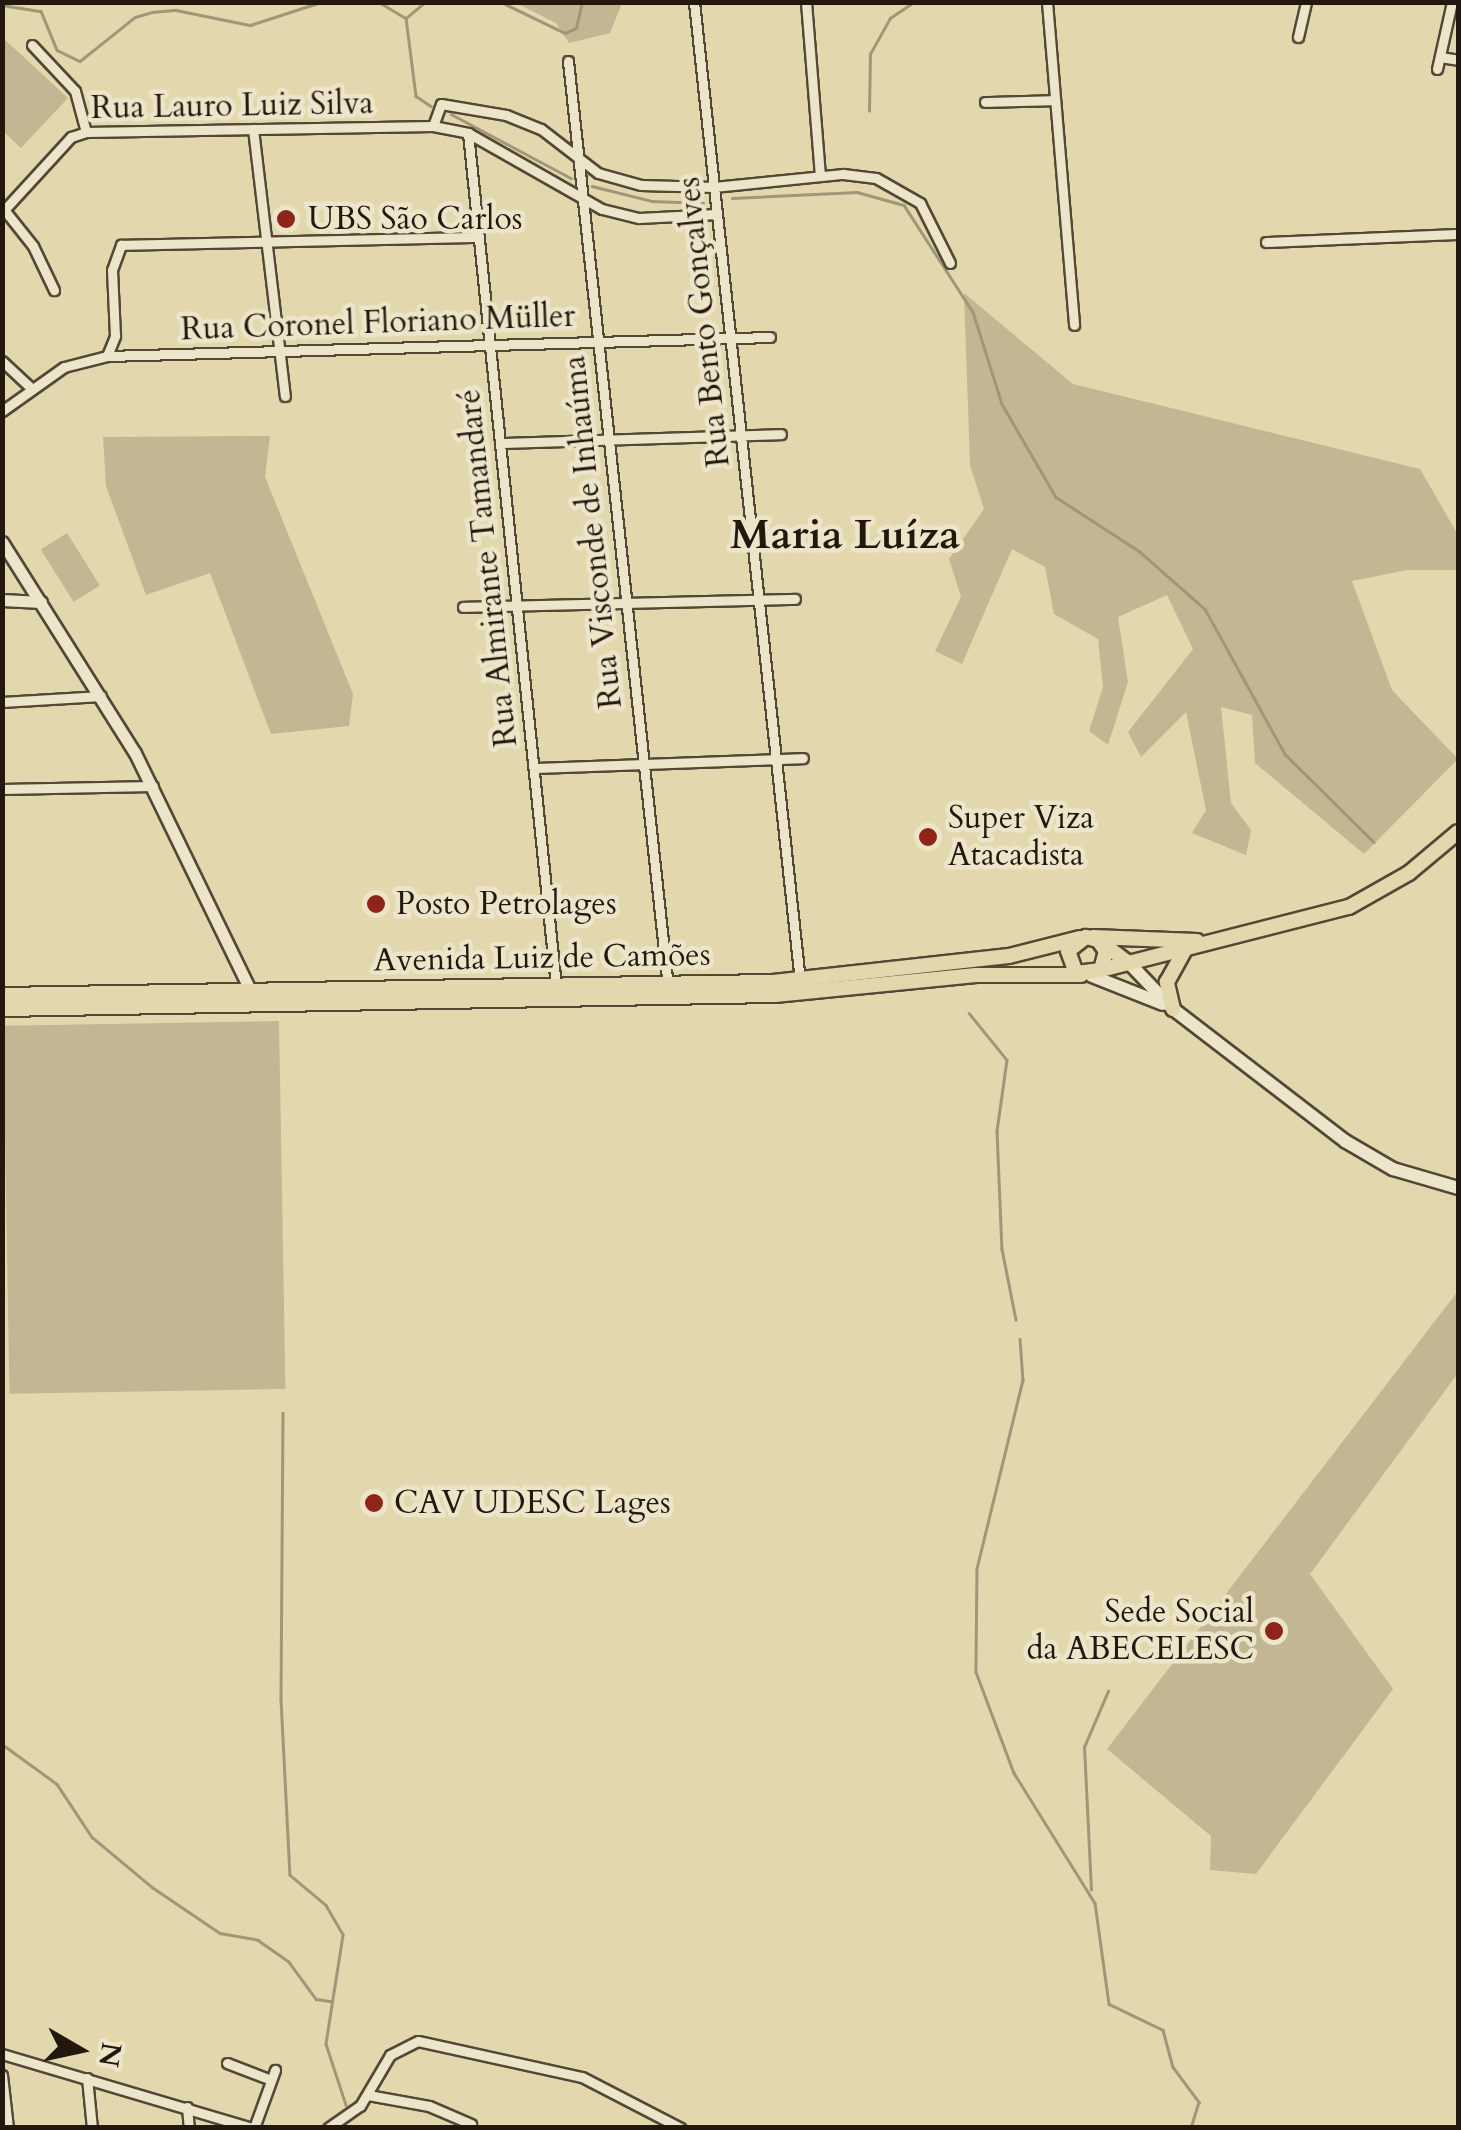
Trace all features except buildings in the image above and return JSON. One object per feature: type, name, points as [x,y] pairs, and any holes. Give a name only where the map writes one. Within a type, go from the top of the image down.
[{"type":"main road","name":"Avenida Luiz de Camões","points":[[2,1009],[253,998],[800,987],[976,974],[1091,974],[1349,907],[1409,873],[1458,832]]},
{"type":"main road","name":"Avenida Luiz de Camões","points":[[800,987],[1008,956],[1090,938],[1218,942]]},
{"type":"main road","points":[[1090,938],[1129,963],[1172,1009],[1367,1155],[1414,1178],[1458,1188]]},
{"type":"main road","points":[[1090,938],[1106,951],[1091,974]]},
{"type":"main road","points":[[1090,938],[1067,957],[1091,974],[1172,1009]]},
{"type":"main road","points":[[1172,1009],[1166,982],[1184,950]]},
{"type":"main road","name":"Avenida Luiz de Camões","points":[[2,995],[253,998]]},
{"type":"street","name":"Rua Bento Gonçalves","points":[[694,2],[800,987]]},
{"type":"street","points":[[806,2],[820,175]]},
{"type":"street","points":[[1047,2],[1074,325]]},
{"type":"street","points":[[1298,37],[1306,2]]},
{"type":"street","points":[[1452,2],[1438,63],[1458,60]]},
{"type":"street","points":[[32,45],[75,92],[86,132]]},
{"type":"street","name":"Rua Visconde de Inhaúma","points":[[568,61],[668,990]]},
{"type":"street","points":[[985,102],[1056,100]]},
{"type":"street","points":[[717,214],[638,218],[583,202],[468,133],[433,126],[441,104],[506,115],[541,128],[579,162],[641,185],[714,187],[858,174],[907,192],[932,219],[950,264]]},
{"type":"street","name":"Rua Lauro Luiz Silva","points":[[4,208],[71,138],[86,132],[433,126]]},
{"type":"street","points":[[253,130],[285,396]]},
{"type":"street","name":"Rua Almirante Tamandaré","points":[[468,133],[557,992]]},
{"type":"street","points":[[4,208],[33,246],[54,290]]},
{"type":"street","points":[[1266,242],[1458,234]]},
{"type":"street","points":[[107,356],[116,323],[114,258],[129,242],[479,237]]},
{"type":"street","name":"Rua Coronel Floriano Müller","points":[[2,410],[64,367],[107,356],[770,337]]},
{"type":"street","points":[[2,361],[30,387]]},
{"type":"street","points":[[500,444],[781,434]]},
{"type":"street","points":[[2,542],[102,696],[152,786],[253,998]]},
{"type":"street","points":[[462,607],[795,599]]},
{"type":"street","points":[[2,600],[41,602]]},
{"type":"street","points":[[2,702],[102,696]]},
{"type":"street","points":[[534,768],[803,758]]},
{"type":"street","points":[[2,789],[152,786]]},
{"type":"street","points":[[328,2128],[368,2095],[390,2054],[401,2046],[435,2042],[582,2077],[681,2128]]},
{"type":"street","points":[[2,2054],[253,2128],[273,2075],[227,2063]]},
{"type":"street","points":[[2,2075],[8,2128]]},
{"type":"street","points":[[87,2078],[92,2128]]},
{"type":"street","points":[[368,2095],[429,2106],[471,2124]]},
{"type":"street","points":[[186,2107],[189,2128]]},
{"type":"shaded area","points":[[622,2],[610,33],[569,43],[556,23],[516,3]]},
{"type":"shaded area","points":[[2,37],[68,98],[21,148],[3,131]]},
{"type":"shaded area","points":[[964,293],[1073,384],[1420,469],[1458,535],[1458,570],[1407,570],[1352,581],[1392,690],[1458,759],[1364,854],[1255,763],[1252,715],[1221,707],[1231,803],[1251,830],[1246,855],[1192,833],[1206,810],[1186,712],[1141,757],[1128,732],[1193,649],[1167,595],[1118,617],[1128,682],[1108,745],[1089,731],[1103,687],[1098,639],[1054,614],[1045,567],[1012,549],[962,664],[935,651],[961,597],[949,559],[984,509],[970,465]]},
{"type":"shaded area","points":[[270,436],[265,477],[353,694],[349,726],[271,734],[210,573],[146,595],[106,486],[103,437]]},
{"type":"shaded area","points":[[67,533],[100,586],[74,602],[41,549]]},
{"type":"shaded area","points":[[279,1021],[285,1389],[9,1394],[3,1026]]},
{"type":"shaded area","name":"Sede Social da ABECELESC","points":[[1458,1291],[1458,1373],[1310,1574],[1393,1689],[1256,1874],[1210,1870],[1211,1836],[1107,1749]]},
{"type":"waterway","points":[[2,5],[41,11],[57,50],[80,61],[135,17],[152,12],[176,10],[250,25],[321,2]]},
{"type":"waterway","points":[[379,2],[406,18],[425,2]]},
{"type":"waterway","points":[[501,2],[565,33],[576,28],[582,2]]},
{"type":"waterway","points":[[869,111],[870,54],[890,18],[914,2]]},
{"type":"waterway","points":[[406,18],[416,96],[431,106]]},
{"type":"waterway","points":[[451,114],[571,178]]},
{"type":"waterway","points":[[592,186],[652,201],[703,203]]},
{"type":"waterway","points":[[732,198],[857,192],[904,205],[973,312],[1002,404],[1056,497],[1139,551],[1205,609],[1285,754],[1374,842]]},
{"type":"waterway","points":[[969,1013],[1007,1060],[997,1131],[1002,1249],[1016,1320]]},
{"type":"waterway","points":[[1020,1339],[1023,1380],[977,1568],[976,1672],[1014,1773],[1095,1903],[1109,2004],[1163,2030],[1173,2067],[1199,2102],[1191,2128]]},
{"type":"waterway","points":[[283,1413],[281,1699],[290,1875],[326,1905],[343,1935],[326,2044],[346,2105]]},
{"type":"waterway","points":[[1091,1890],[1084,1747],[1108,1691]]},
{"type":"waterway","points":[[2,1744],[57,1784],[92,1837],[152,1887],[220,1933],[258,1940],[289,1962],[316,1999],[331,2001]]},
{"type":"place","name":"UBS São Carlos","points":[[286,219]]},
{"type":"place","name":"Super Viza Atacadista","points":[[928,837]]},
{"type":"place","name":"Posto Petrolages","points":[[376,904]]},
{"type":"place","name":"CAV UDESC Lages","points":[[374,1503]]},
{"type":"place","name":"Sede Social da ABECELESC","points":[[1274,1631]]},
{"type":"district","name":"Maria Luíza","points":[[845,535]]}]
